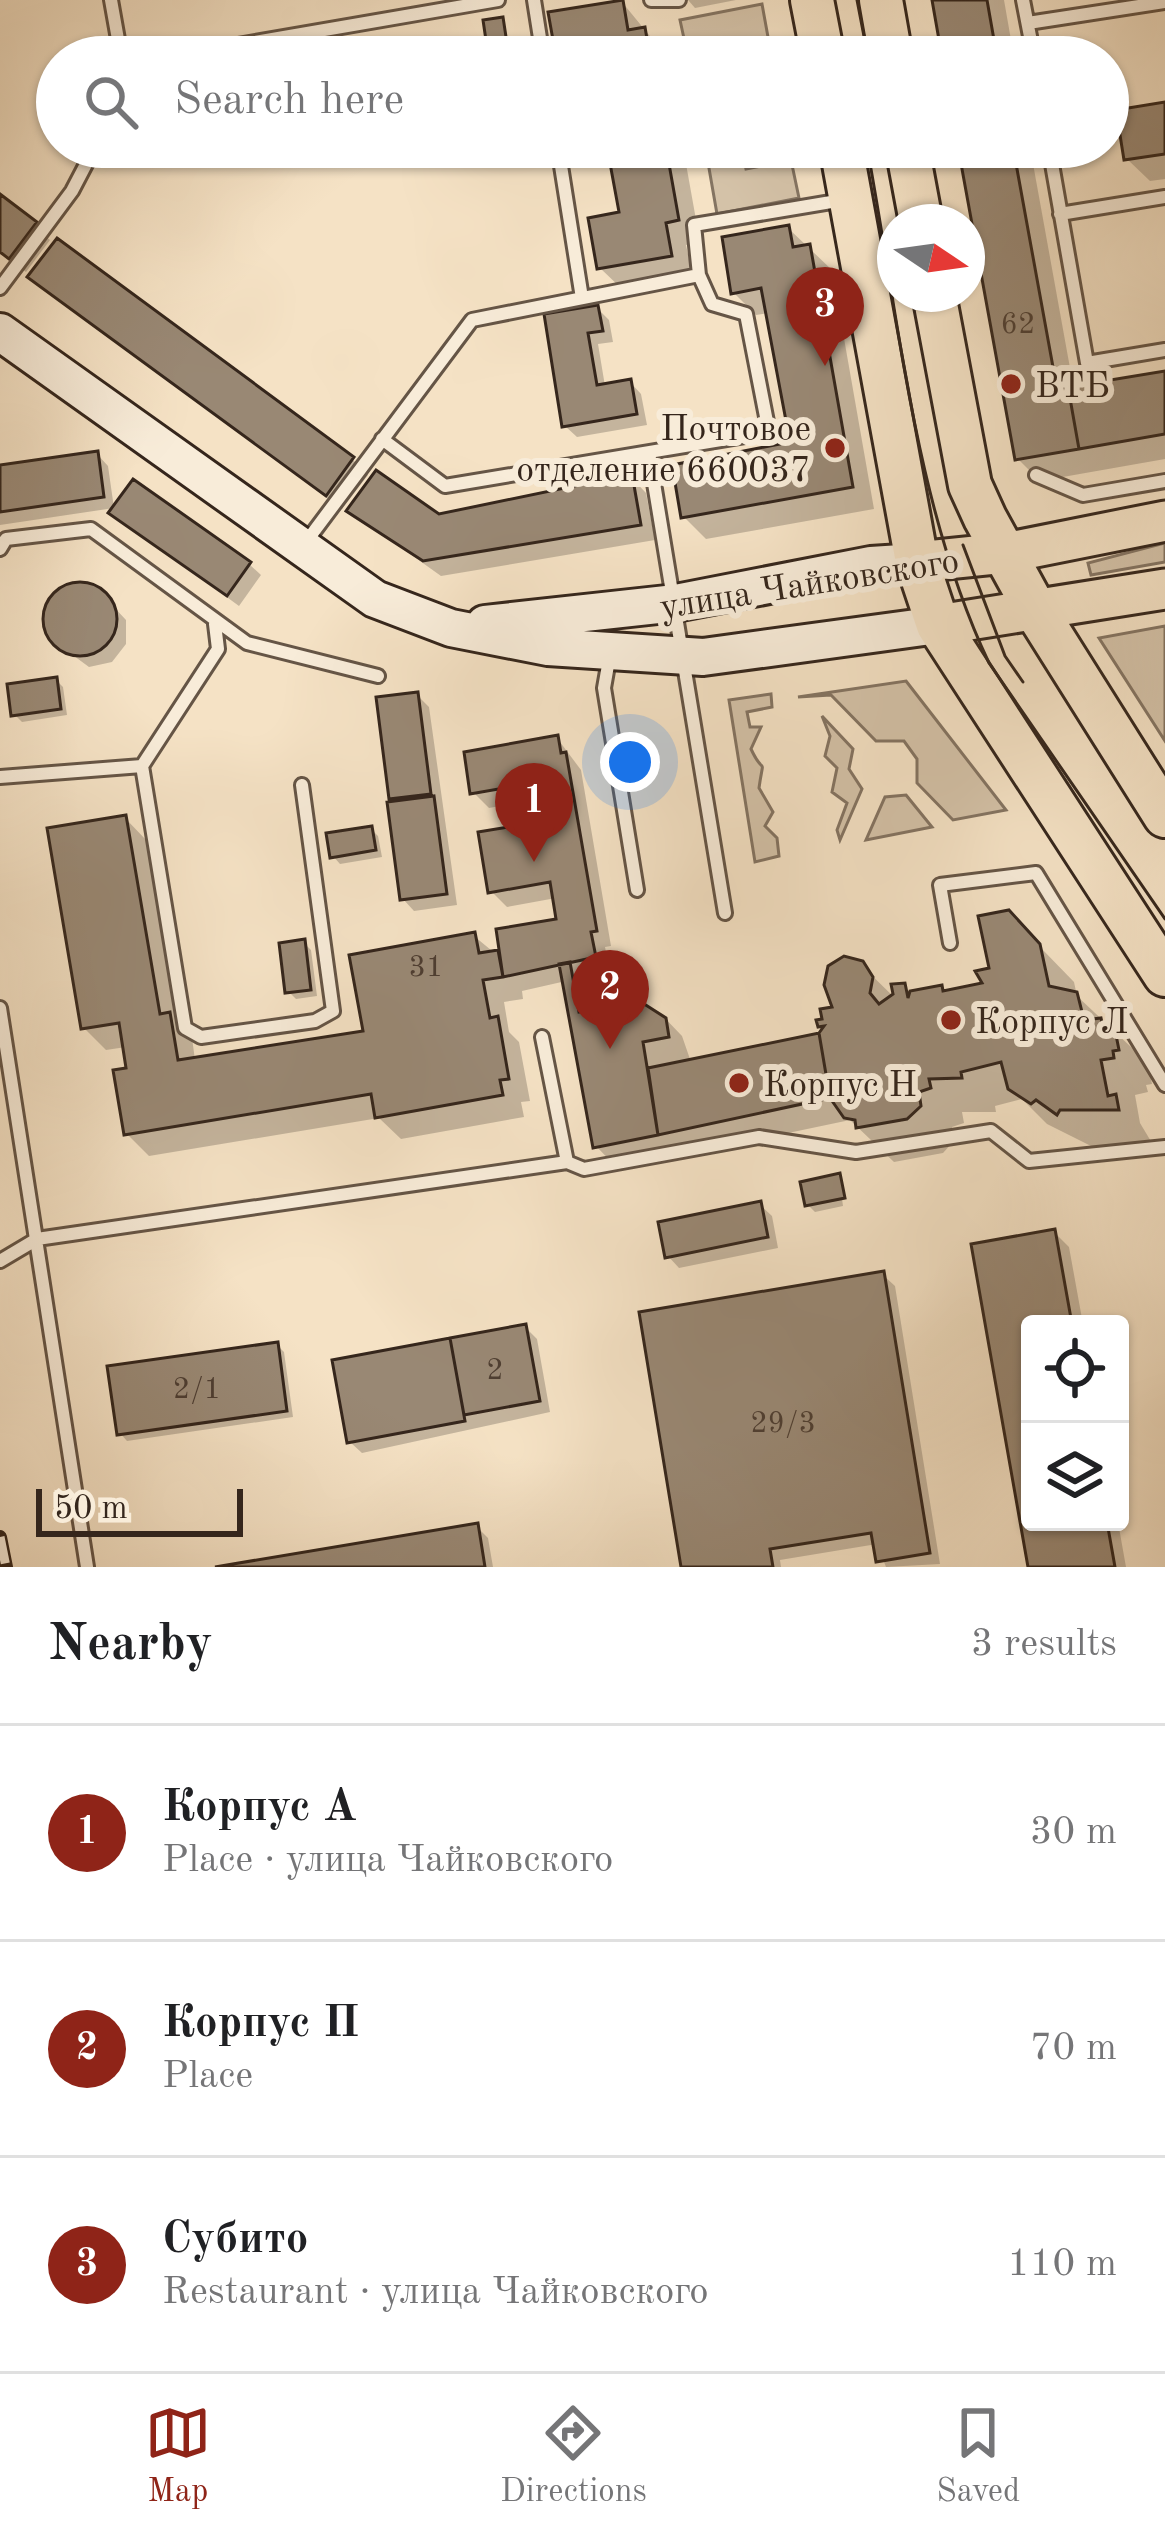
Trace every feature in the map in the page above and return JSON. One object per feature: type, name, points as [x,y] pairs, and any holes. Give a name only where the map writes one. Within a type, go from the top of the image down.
[{"type":"highway","points":[[812,0],[819,36]]},
{"type":"highway","points":[[881,0],[887,36]]},
{"type":"highway","points":[[845,168],[917,562],[938,625],[1165,975]]},
{"type":"highway","points":[[912,168],[918,204]]},
{"type":"highway","points":[[937,312],[970,484],[1036,611],[1165,816]]},
{"type":"main road","name":"улица Чайковского","points":[[0,332],[375,599],[451,628],[548,647],[684,656],[938,625],[1165,589]]},
{"type":"main road","name":"улица Чайковского","points":[[451,628],[676,603],[871,566],[1005,553],[1165,521]]},
{"type":"lane","points":[[111,0],[117,36]]},
{"type":"lane","points":[[290,36],[498,0]]},
{"type":"lane","points":[[534,0],[540,36]]},
{"type":"lane","points":[[651,0],[679,0]]},
{"type":"lane","points":[[1023,0],[1030,36]]},
{"type":"lane","points":[[1028,23],[1165,2]]},
{"type":"lane","points":[[0,288],[84,168]]},
{"type":"lane","points":[[561,168],[582,298]]},
{"type":"lane","points":[[1052,168],[1087,363],[1165,350]]},
{"type":"lane","points":[[1060,214],[1165,197]]},
{"type":"lane","points":[[382,439],[445,486],[769,432],[746,314],[712,304],[699,275],[694,225],[850,199]]},
{"type":"lane","points":[[302,549],[472,320],[699,275]]},
{"type":"lane","points":[[650,453],[725,913]]},
{"type":"lane","points":[[1036,475],[1083,495],[1165,481]]},
{"type":"lane","points":[[0,549],[6,539],[91,529],[215,624],[248,643],[378,676]]},
{"type":"lane","points":[[215,624],[218,650],[142,766],[185,1028],[201,1037],[315,1021],[333,1011],[302,785]]},
{"type":"lane","points":[[610,651],[604,688],[637,890]]},
{"type":"lane","points":[[0,777],[142,766]]},
{"type":"lane","points":[[950,943],[940,885],[1036,873],[1165,1085]]},
{"type":"lane","points":[[0,1008],[37,1239],[40,1295],[87,1567]]},
{"type":"lane","points":[[542,1037],[567,1162]]},
{"type":"lane","points":[[0,1261],[37,1239],[567,1162],[584,1169],[759,1137],[856,1152],[991,1130],[1029,1161],[1165,1147]]},
{"type":"shaded area","points":[[762,4],[768,36],[683,36],[680,20]]},
{"type":"shaded area","points":[[709,168],[793,168],[799,198],[717,214]]},
{"type":"shaded area","points":[[1165,543],[1165,562],[1091,575],[1088,563]]},
{"type":"shaded area","points":[[1165,626],[1165,741],[1099,638]]},
{"type":"shaded area","points":[[906,681],[1006,810],[953,820],[917,783],[917,759],[904,741],[876,741],[831,695],[798,697]]},
{"type":"shaded area","points":[[771,694],[772,707],[747,712],[750,727],[761,727],[751,749],[762,766],[759,788],[773,812],[765,826],[777,838],[779,856],[755,862],[729,700]]},
{"type":"shaded area","points":[[822,716],[853,749],[849,769],[862,789],[840,840],[837,830],[847,803],[832,792],[837,768],[825,756],[830,736]]},
{"type":"shaded area","points":[[906,795],[932,827],[866,840],[885,797]]},
{"type":"building","points":[[623,0],[628,30],[645,27],[646,36],[552,36],[548,12]]},
{"type":"building","points":[[932,0],[987,0],[993,36],[938,36]]},
{"type":"building","points":[[503,17],[506,36],[485,36],[483,20]]},
{"type":"building","points":[[1165,102],[1165,154],[1129,159],[1129,108]]},
{"type":"building","points":[[611,168],[670,168],[679,220],[666,223],[672,256],[597,269],[588,218],[619,212]]},
{"type":"building","points":[[962,168],[1017,168],[1057,389],[1068,387],[1079,449],[1015,460],[985,295],[985,204],[968,204]]},
{"type":"building","points":[[0,194],[37,222],[9,259],[0,252]]},
{"type":"building","points":[[789,225],[793,247],[810,244],[853,487],[681,518],[672,465],[790,442],[761,288],[731,294],[722,237]]},
{"type":"building","points":[[57,238],[354,457],[326,496],[27,277]]},
{"type":"building","points":[[598,305],[603,331],[588,333],[597,385],[631,379],[637,414],[562,427],[544,314]]},
{"type":"building","points":[[1165,371],[1165,434],[1079,449],[1068,387]]},
{"type":"building","points":[[98,451],[104,497],[0,512],[0,465]]},
{"type":"building","points":[[376,470],[439,514],[632,474],[641,525],[423,561],[346,511]]},
{"type":"building","points":[[133,479],[251,562],[227,596],[108,513]]},
{"type":"building","points":[[80,582],[94,584],[106,593],[115,605],[115,633],[106,645],[94,654],[80,656],[66,654],[54,645],[45,633],[43,619],[45,605],[54,593],[66,584]]},
{"type":"building","points":[[57,677],[61,709],[11,716],[7,684]]},
{"type":"building","points":[[418,692],[431,794],[389,799],[376,697]]},
{"type":"building","points":[[558,735],[561,753],[566,752],[597,931],[591,932],[596,957],[503,977],[496,929],[556,919],[550,882],[488,893],[478,832],[540,822],[533,783],[470,794],[464,752]]},
{"type":"building","points":[[434,796],[447,894],[400,900],[387,802]]},
{"type":"building","points":[[126,815],[160,1014],[170,1012],[178,1060],[363,1031],[349,955],[475,932],[479,953],[498,950],[503,977],[483,980],[490,1018],[498,1016],[509,1079],[500,1080],[503,1095],[375,1118],[371,1094],[124,1135],[113,1070],[126,1068],[119,1023],[81,1029],[47,828]]},
{"type":"building","points":[[372,826],[376,850],[330,858],[326,833]]},
{"type":"building","name":"Корпус Л","points":[[1009,910],[1040,944],[1049,986],[1077,992],[1084,1020],[1101,1018],[1104,1032],[1114,1025],[1119,1050],[1113,1051],[1114,1058],[1101,1060],[1108,1096],[1116,1094],[1119,1110],[1060,1110],[1057,1115],[1008,1089],[1001,1062],[961,1072],[962,1078],[929,1079],[931,1088],[919,1092],[921,1106],[907,1119],[856,1128],[855,1120],[844,1118],[830,1098],[819,1033],[824,1026],[818,1027],[816,1020],[822,1019],[820,1009],[832,1007],[824,985],[828,966],[844,956],[863,961],[873,977],[870,993],[879,1004],[893,994],[891,984],[905,983],[908,998],[910,991],[942,985],[943,991],[982,983],[975,971],[989,968],[978,916]]},
{"type":"building","points":[[305,939],[311,990],[285,993],[279,943]]},
{"type":"building","points":[[570,962],[579,1012],[638,1000],[666,1018],[669,1037],[643,1042],[658,1135],[593,1148],[559,964]]},
{"type":"building","name":"Корпус Н","points":[[819,1033],[830,1098],[658,1135],[648,1068]]},
{"type":"building","points":[[840,1173],[845,1198],[805,1206],[800,1182]]},
{"type":"building","points":[[761,1201],[768,1237],[665,1258],[658,1222]]},
{"type":"building","points":[[1055,1229],[1070,1315],[1021,1315],[1021,1527],[971,1244]]},
{"type":"building","points":[[884,1271],[930,1553],[876,1562],[871,1533],[770,1549],[773,1567],[681,1567],[639,1312]]},
{"type":"building","points":[[526,1324],[540,1401],[464,1415],[450,1338]]},
{"type":"building","points":[[450,1338],[465,1421],[347,1443],[332,1360]]},
{"type":"building","points":[[278,1342],[287,1411],[117,1435],[107,1366]]},
{"type":"building","points":[[478,1523],[485,1567],[215,1567]]},
{"type":"building","points":[[1022,1531],[1109,1531],[1115,1567],[1028,1567]]},
{"type":"tram line","points":[[857,0],[864,36]]},
{"type":"tram line","points":[[871,168],[912,410],[943,539],[964,602],[989,663],[1165,919]]},
{"type":"tram line","points":[[963,545],[1005,656],[1023,682]]},
{"type":"railway","points":[[0,1537],[6,1567]]},
{"type":"place","name":"Субито","points":[[825,366]]},
{"type":"place","name":"ВТБ","points":[[1011,384]]},
{"type":"place","name":"Почтовое отделение 660037","points":[[835,448]]},
{"type":"place","name":"Корпус А","points":[[534,862]]},
{"type":"place","name":"Корпус Л","points":[[951,1020]]},
{"type":"place","name":"Корпус П","points":[[610,1049]]},
{"type":"place","name":"Корпус Н","points":[[739,1083]]}]
